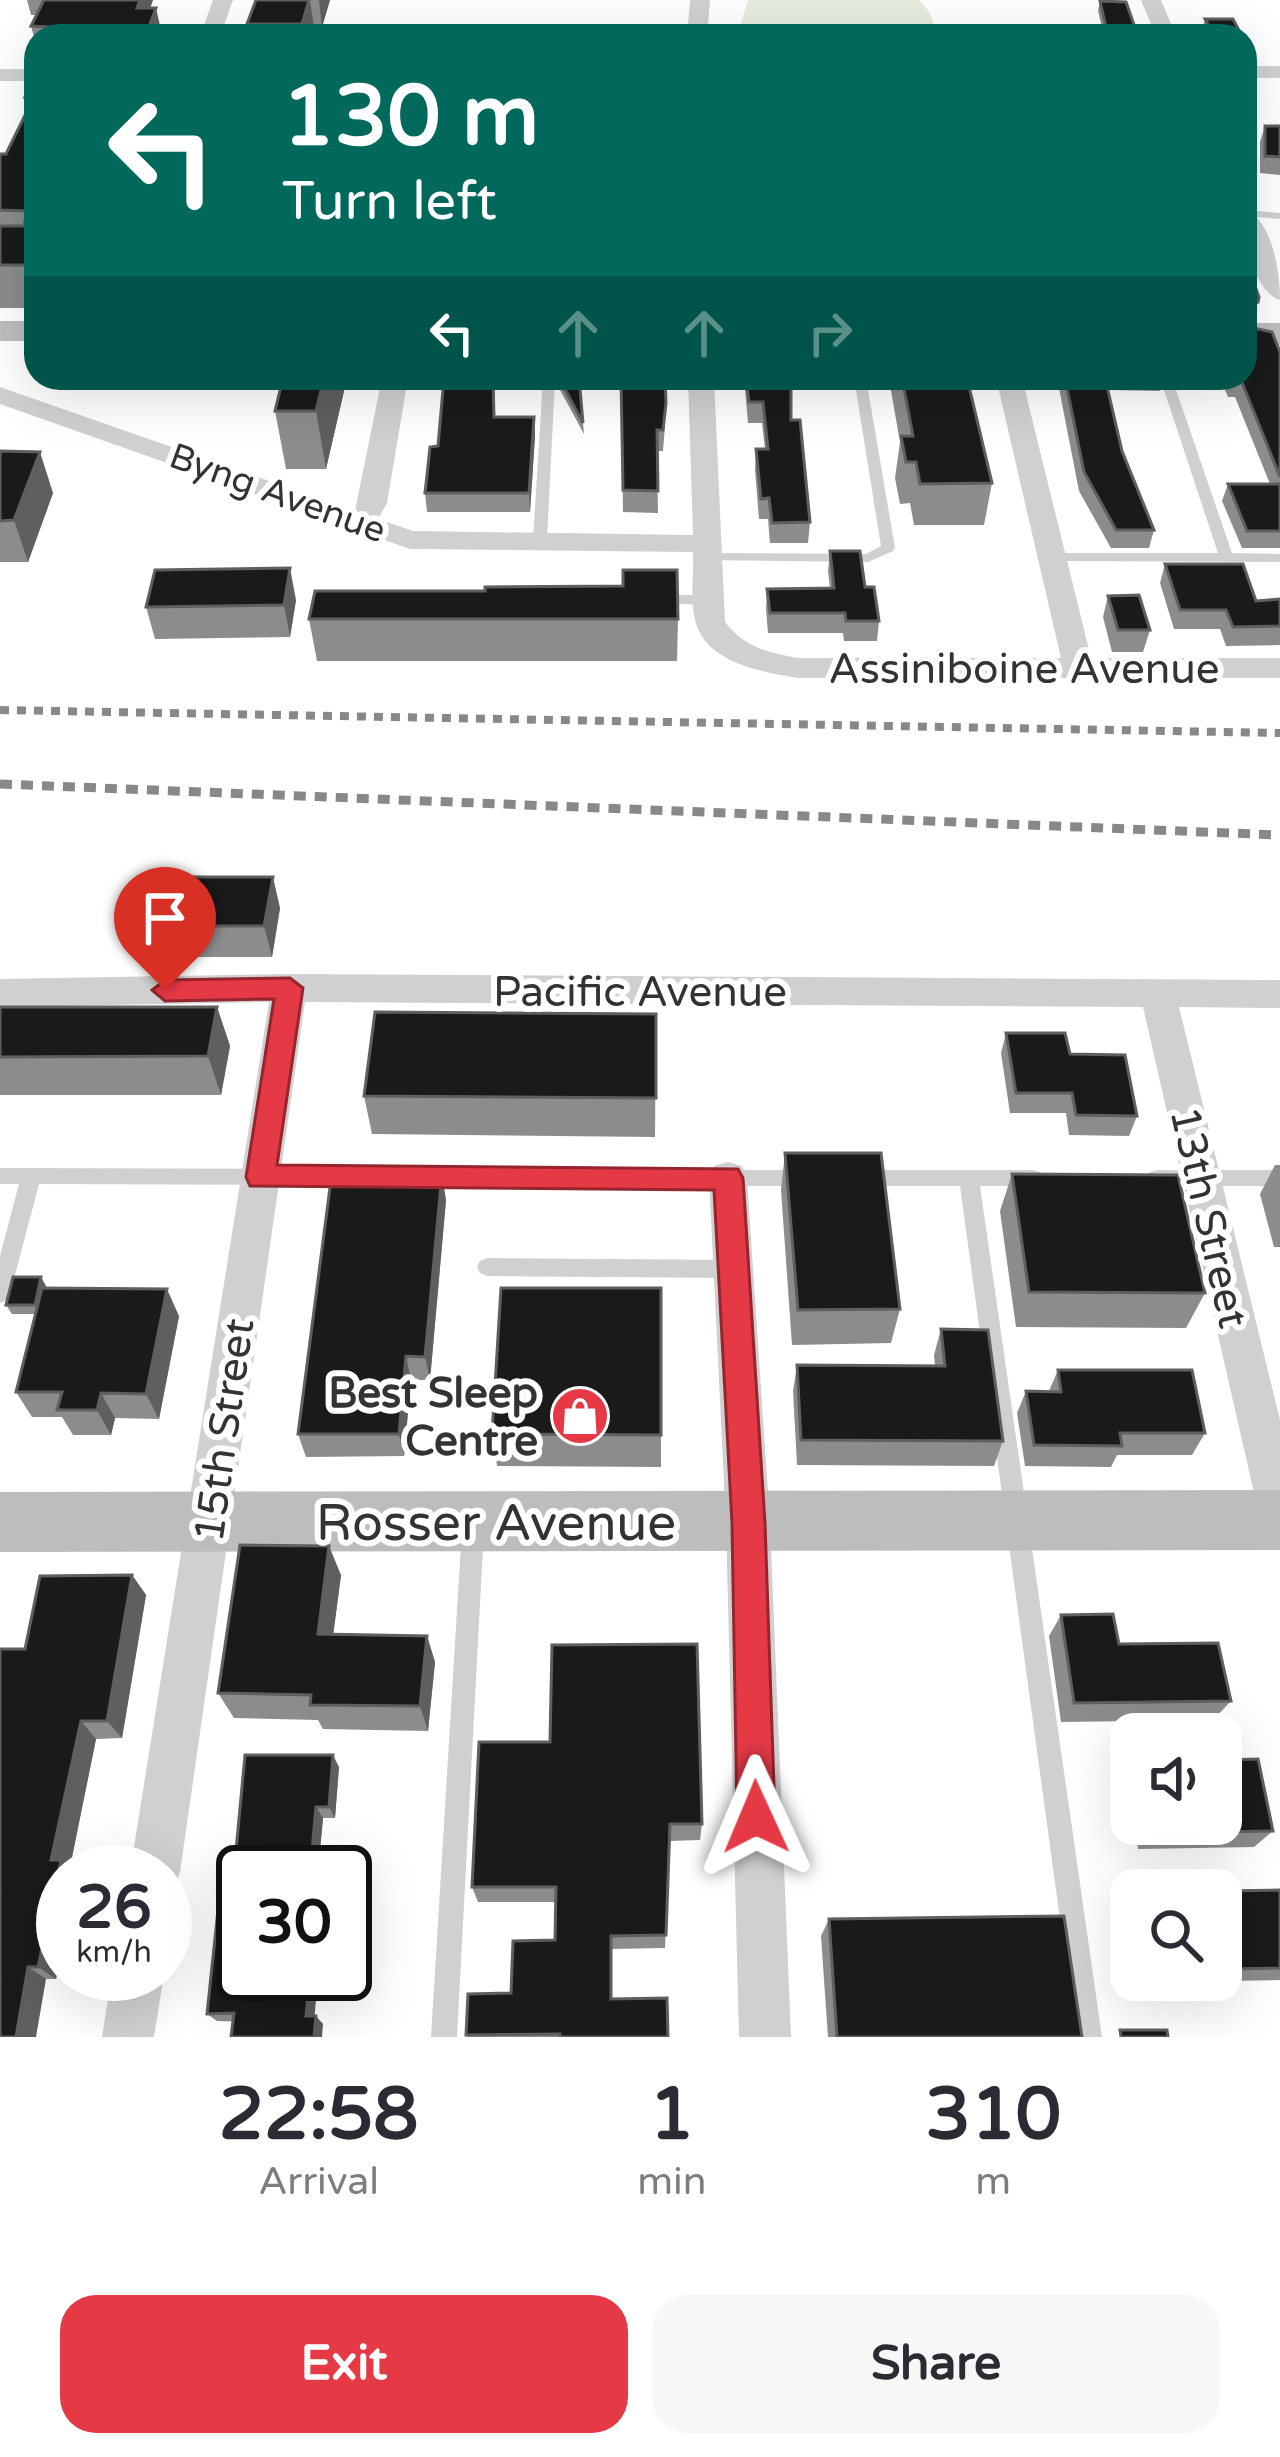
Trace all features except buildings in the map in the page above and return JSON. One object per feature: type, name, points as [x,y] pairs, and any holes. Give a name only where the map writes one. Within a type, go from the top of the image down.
[{"type":"street","points":[[1257,241],[1280,293]]},
{"type":"street","points":[[363,523],[373,503],[393,390]]},
{"type":"street","points":[[701,390],[710,600]]},
{"type":"street","points":[[1012,390],[1078,667]]},
{"type":"street","name":"Byng Avenue","points":[[0,395],[410,540],[708,550]]},
{"type":"street","name":"Assiniboine Avenue","points":[[710,600],[710,622],[721,642],[769,663],[798,668],[1280,668]]},
{"type":"street","name":"Pacific Avenue","points":[[0,993],[290,988],[1280,994]]},
{"type":"street","name":"15th Street","points":[[158,1845],[290,988]]},
{"type":"street","name":"13th Street","points":[[1158,994],[1280,1510]]},
{"type":"street","points":[[728,1178],[748,1523],[765,2037]]},
{"type":"street","name":"Rosser Avenue","points":[[0,1522],[1280,1520]]},
{"type":"street","points":[[128,2037],[134,2001]]},
{"type":"lane","points":[[540,542],[548,390]]},
{"type":"lane","points":[[708,550],[868,558],[887,548],[862,390]]},
{"type":"lane","points":[[1170,390],[1226,557]]},
{"type":"lane","points":[[1052,557],[1280,558]]},
{"type":"lane","points":[[640,599],[710,600]]},
{"type":"lane","points":[[0,1176],[372,1177]]},
{"type":"lane","points":[[0,1294],[31,1176]]},
{"type":"lane","points":[[394,1177],[828,1178]]},
{"type":"lane","points":[[852,1178],[1061,1178]]},
{"type":"lane","points":[[968,1178],[1089,2037]]},
{"type":"lane","points":[[1131,1178],[1280,1178]]},
{"type":"lane","points":[[487,1267],[732,1269]]},
{"type":"lane","points":[[444,2037],[473,1523]]},
{"type":"shaded area","points":[[748,0],[919,0],[933,24],[741,24]]},
{"type":"railway","points":[[0,710],[1280,733]]},
{"type":"railway","points":[[0,784],[1280,835]]},
{"type":"place","name":"Best Sleep Centre","points":[[580,1416]]},
{"type":"route","points":[[165,990],[290,988],[261,1177],[728,1178],[748,1523],[756,1817]]}]
